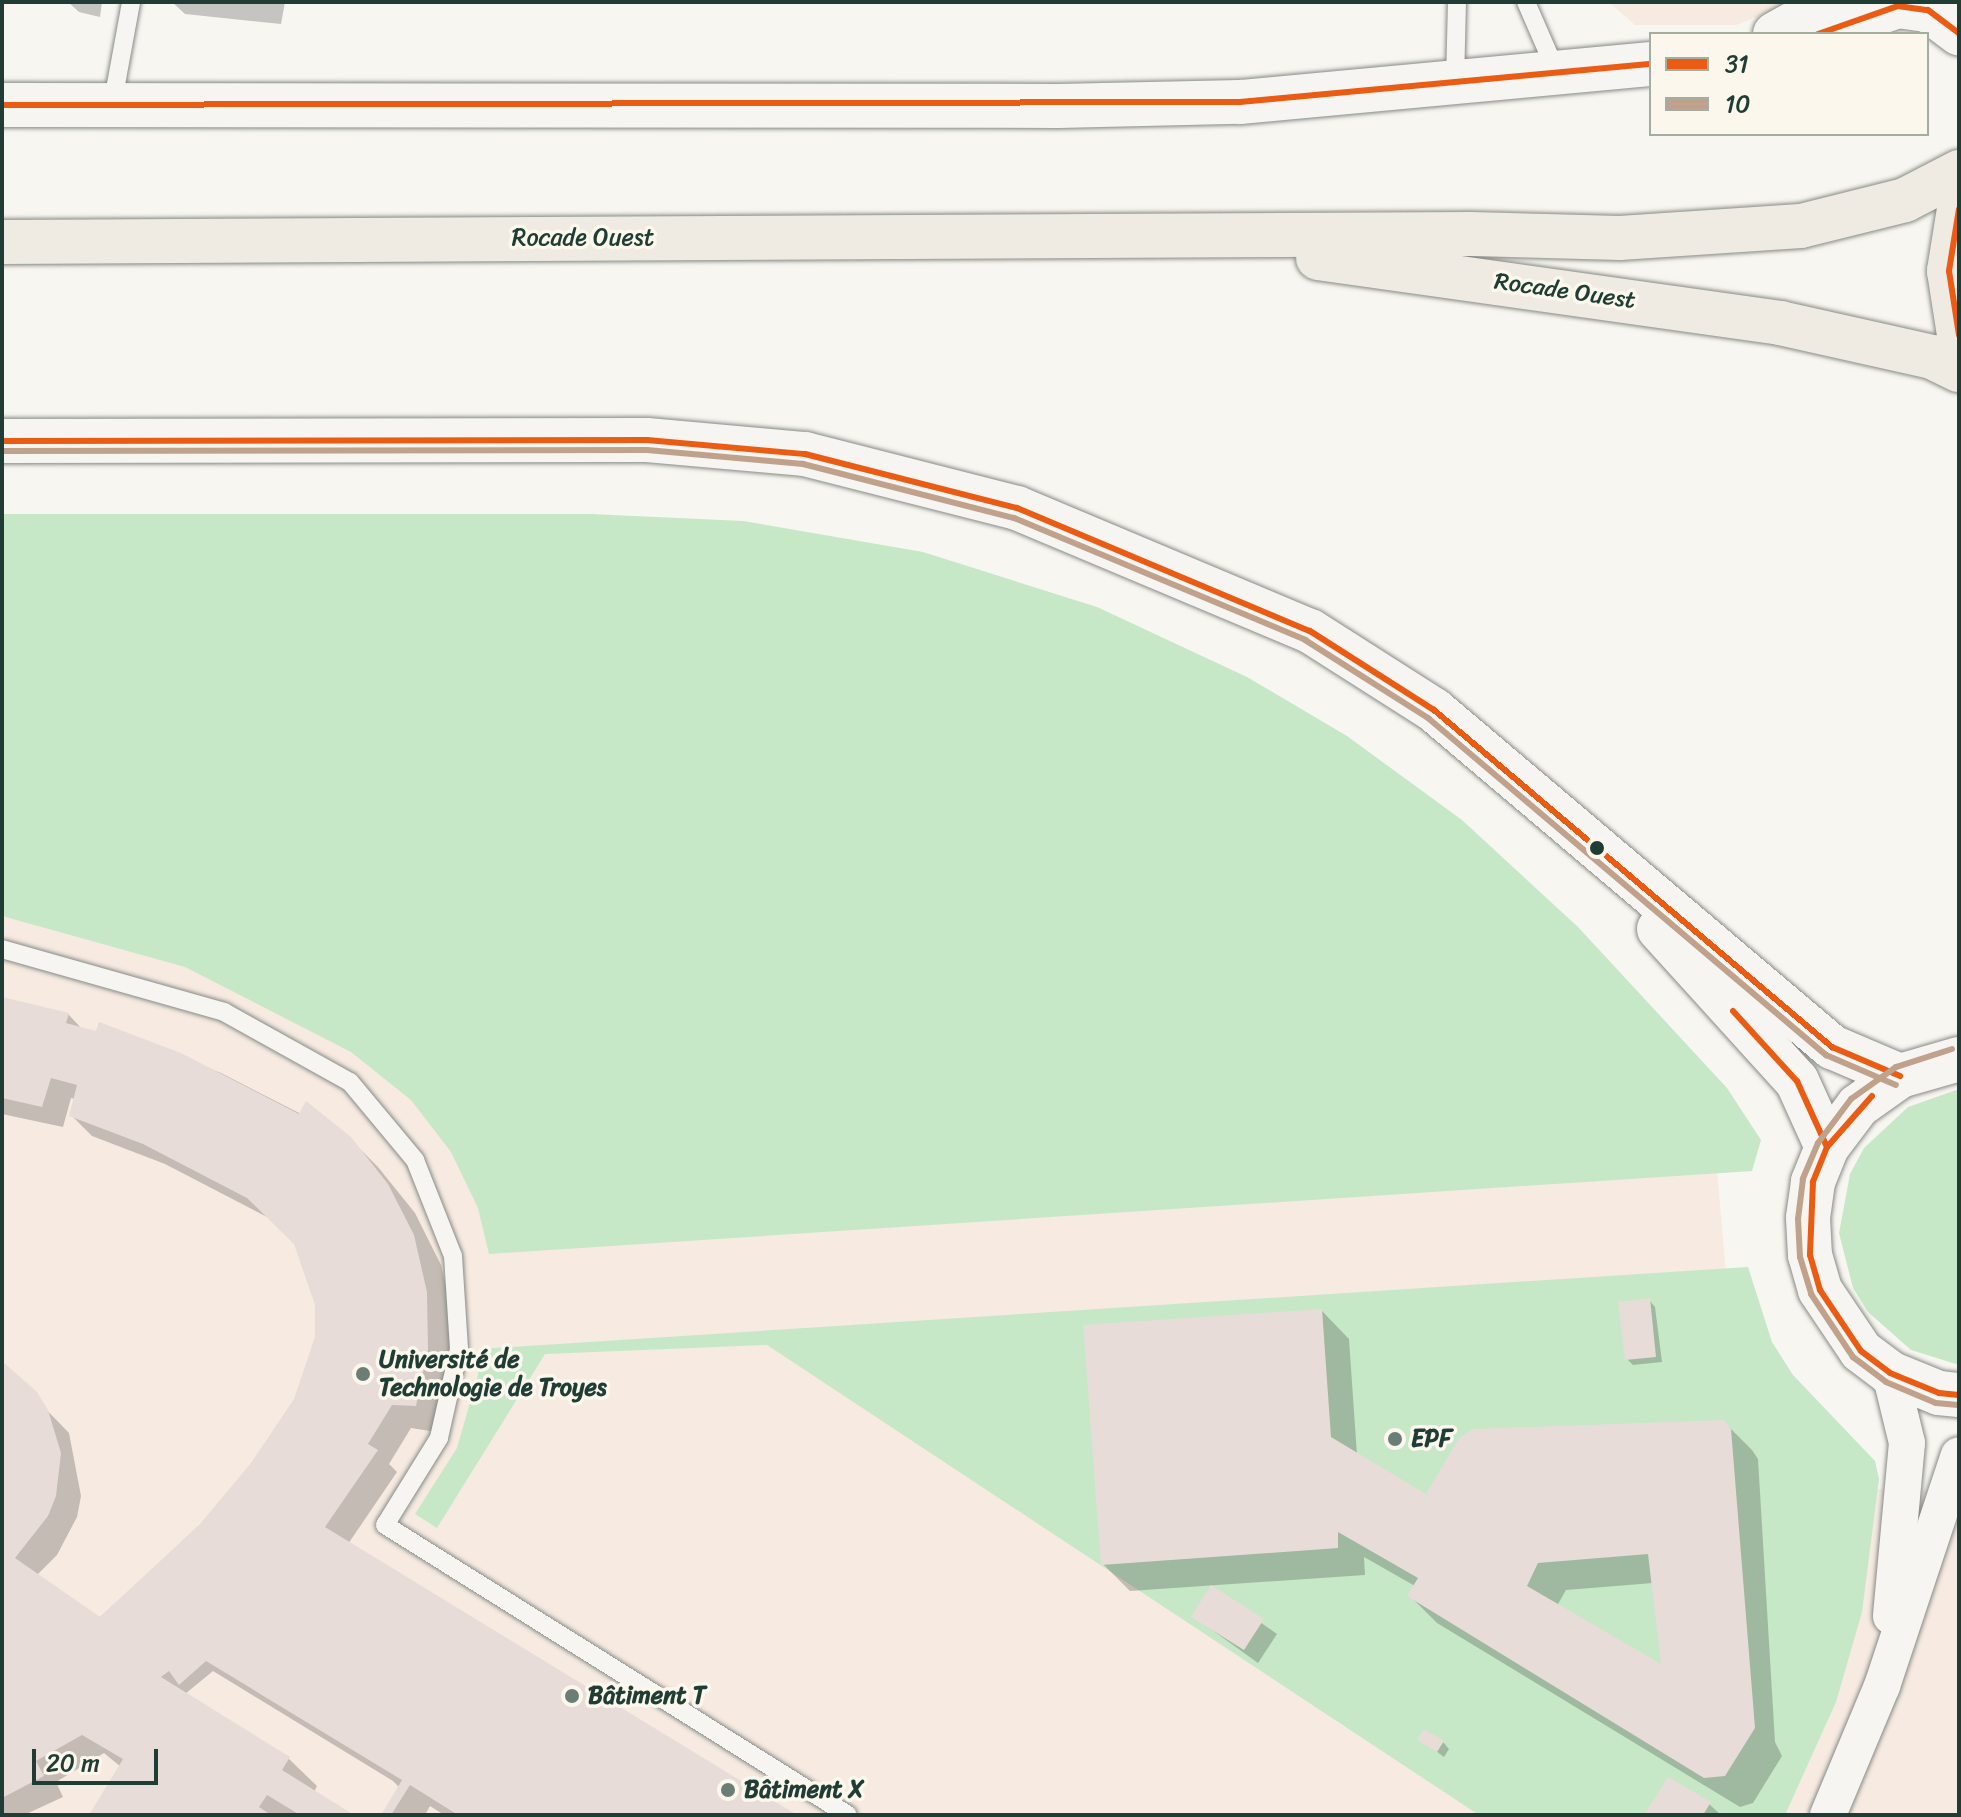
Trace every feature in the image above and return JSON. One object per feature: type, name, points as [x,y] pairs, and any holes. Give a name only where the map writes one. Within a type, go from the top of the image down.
[{"type":"main road","name":"Rocade Ouest","points":[[2,242],[1620,238],[1801,226],[1905,200],[1959,172]]},
{"type":"main road","points":[[1959,209],[1949,271],[1959,335]]},
{"type":"main road","name":"Rocade Ouest","points":[[1165,237],[1708,311],[1862,340],[1932,357],[1959,370]]},
{"type":"street","points":[[1779,32],[1833,2]]},
{"type":"street","points":[[1824,32],[1898,6],[1928,10],[1959,33]]},
{"type":"street","points":[[2,105],[1058,106],[1240,102],[1649,64]]},
{"type":"street","points":[[2,441],[647,440],[805,454],[1017,508],[1310,631],[1434,710],[1832,1047],[1900,1076]]},
{"type":"street","points":[[1547,806],[1797,1081],[1827,1147]]},
{"type":"street","points":[[1959,1059],[1900,1076],[1858,1106],[1827,1147],[1813,1182],[1810,1255],[1837,1322],[1861,1351],[1890,1373],[1939,1393],[1959,1395]]},
{"type":"street","points":[[1882,1686],[1907,1443],[1890,1373]]},
{"type":"street","points":[[1828,1815],[1882,1686],[1959,1455]]},
{"type":"lane","points":[[112,106],[131,2]]},
{"type":"lane","points":[[1455,83],[1457,2]]},
{"type":"lane","points":[[1526,2],[1557,74]]},
{"type":"lane","points":[[2,949],[224,1012],[350,1082],[415,1160],[453,1256],[459,1349],[439,1438],[385,1525],[848,1815]]},
{"type":"shaded area","points":[[1609,2],[1793,2],[1736,25],[1635,25]]},
{"type":"shaded area","points":[[2,543],[1713,1124],[1730,1321],[1851,1488],[1959,1492],[1959,1815],[2,1815]]},
{"type":"green space","points":[[2,514],[591,514],[743,521],[923,552],[1097,607],[1247,677],[1347,736],[1462,820],[1578,927],[1727,1088],[1761,1140],[1752,1171],[489,1254],[478,1208],[451,1152],[411,1100],[351,1052],[185,967],[2,916]]},
{"type":"green space","points":[[1959,1089],[1959,1365],[1911,1350],[1868,1312],[1853,1288],[1839,1233],[1850,1174],[1864,1148],[1908,1107]]},
{"type":"green space","name":"EPF","points":[[1748,1267],[1772,1342],[1793,1375],[1875,1461],[1879,1479],[1862,1612],[1836,1702],[1785,1815],[1479,1815],[767,1345],[545,1354],[437,1528],[415,1514],[457,1448],[478,1375],[480,1349]]},
{"type":"building","name":"Université de Technologie de Troyes","points":[[2,997],[69,1013],[66,1023],[96,1031],[99,1022],[181,1053],[299,1114],[306,1101],[351,1137],[388,1184],[414,1235],[427,1292],[428,1349],[416,1406],[392,1405],[368,1444],[378,1450],[325,1527],[797,1815],[458,1815],[410,1785],[391,1815],[381,1815],[402,1780],[206,1661],[179,1685],[169,1671],[161,1677],[290,1757],[282,1770],[354,1815],[300,1815],[267,1795],[259,1807],[271,1815],[89,1815],[123,1759],[82,1735],[36,1761],[44,1776],[2,1798],[2,1361],[37,1392],[48,1410],[61,1453],[56,1496],[48,1516],[15,1558],[100,1617],[200,1524],[251,1463],[294,1399],[315,1337],[315,1305],[294,1244],[247,1198],[143,1144],[69,1116],[77,1085],[51,1078],[42,1107],[2,1098]]},
{"type":"building","points":[[1650,1298],[1656,1357],[1625,1360],[1618,1302]]},
{"type":"building","points":[[1322,1309],[1331,1437],[1426,1494],[1459,1438],[1473,1429],[1724,1420],[1731,1429],[1755,1728],[1725,1776],[1704,1778],[1407,1596],[1418,1578],[1338,1532],[1338,1548],[1101,1565],[1083,1325]],"holes":[[[1648,1554],[1661,1664],[1527,1586],[1538,1563]]]},
{"type":"building","points":[[1211,1585],[1264,1619],[1244,1650],[1191,1617]]},
{"type":"building","points":[[1424,1729],[1444,1741],[1437,1752],[1417,1740]]},
{"type":"building","points":[[1668,1777],[1711,1802],[1703,1815],[1644,1815]]},
{"type":"transit line","name":"31","points":[[1824,32],[1898,6],[1928,10],[1959,33]]},
{"type":"transit line","name":"31","points":[[2,105],[1240,102],[1649,64]]},
{"type":"transit line","name":"31","points":[[1959,209],[1949,271],[1959,335]]},
{"type":"transit line","name":"31","points":[[2,441],[647,440],[805,454],[1017,508],[1310,631],[1434,710],[1832,1047],[1900,1076]]},
{"type":"transit line","name":"10","points":[[2,451],[647,450],[803,464],[1014,518],[1305,640],[1428,718],[1826,1055],[1896,1085]]},
{"type":"transit line","name":"31","points":[[1733,1011],[1797,1081],[1827,1147]]},
{"type":"transit line","name":"10","points":[[1952,1049],[1896,1067],[1851,1099],[1818,1143],[1803,1179],[1798,1219],[1800,1257],[1811,1294],[1853,1357],[1886,1382],[1936,1403],[1958,1405]]},
{"type":"transit line","name":"31","points":[[1872,1096],[1827,1147],[1813,1182],[1810,1255],[1820,1290],[1861,1351],[1890,1373],[1939,1393],[1959,1395]]},
{"type":"place","name":"Université de Technologie de Troyes","points":[[363,1374]]},
{"type":"place","name":"EPF","points":[[1395,1439]]},
{"type":"place","name":"Bâtiment T","points":[[572,1696]]},
{"type":"place","name":"Bâtiment X","points":[[728,1790]]}]
